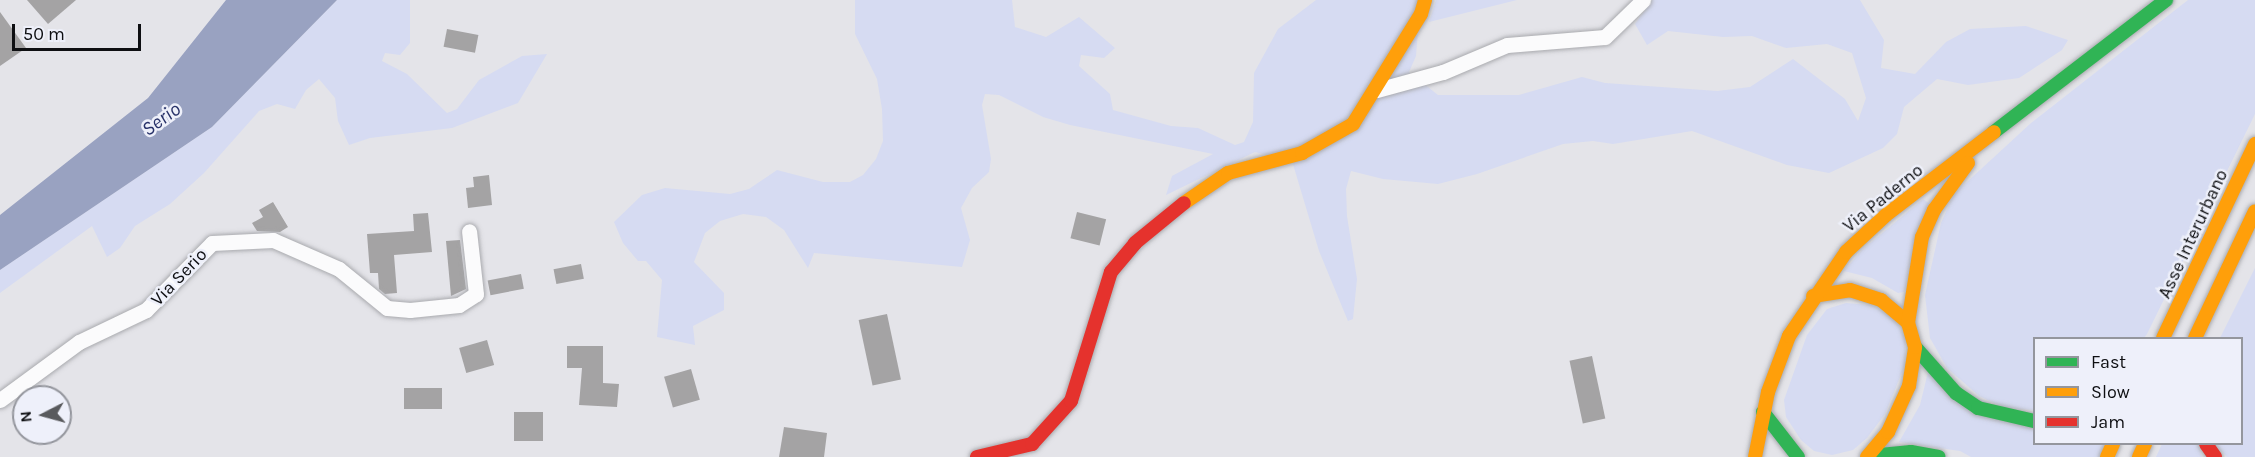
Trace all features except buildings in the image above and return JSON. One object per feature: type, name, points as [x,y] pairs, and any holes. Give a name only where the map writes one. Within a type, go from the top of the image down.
[{"type":"main road","points":[[977,457],[1032,444],[1071,401],[1111,272],[1135,243],[1163,217],[1228,173],[1302,153],[1353,124],[1377,90],[1421,14],[1425,0]]},
{"type":"main road","name":"Via Paderno","points":[[1755,457],[1763,412],[1789,336],[1813,296],[1846,252],[1886,215],[1988,140],[2166,0]]},
{"type":"main road","name":"Via Paderno","points":[[1868,457],[1899,412],[1909,386],[1915,347],[1908,323],[1922,237],[1952,183],[1988,140]]},
{"type":"main road","name":"Asse Interurbano","points":[[2164,337],[2255,144]]},
{"type":"main road","points":[[2196,337],[2255,212]]},
{"type":"main road","points":[[1813,296],[1850,290],[1881,300],[1908,323]]},
{"type":"main road","points":[[2148,337],[2168,304],[2184,296]]},
{"type":"main road","points":[[2211,305],[2216,323],[2211,337]]},
{"type":"main road","points":[[1915,347],[1956,393],[1978,408],[2010,418],[2033,421]]},
{"type":"main road","points":[[1763,412],[1798,457]]},
{"type":"main road","points":[[1868,457],[1911,452],[1939,457]]},
{"type":"street","points":[[1377,90],[1443,72],[1507,45],[1605,37],[1643,0]]},
{"type":"street","name":"Via Serio","points":[[0,400],[80,342],[146,310],[212,243],[273,240],[339,269],[387,308],[410,310],[459,305],[476,294],[469,231]]},
{"type":"shaded area","points":[[337,0],[410,0],[410,43],[400,55],[385,53],[382,61],[407,74],[447,113],[457,109],[479,80],[522,56],[547,54],[518,103],[452,128],[370,138],[349,145],[338,121],[335,98],[319,79],[306,90],[295,109],[277,104],[259,111],[204,173],[170,204],[135,226],[120,248],[107,257],[92,226],[0,293],[0,270],[212,127]]},
{"type":"shaded area","points":[[855,0],[1012,0],[1015,27],[1046,37],[1079,17],[1115,48],[1104,58],[1081,55],[1079,66],[1110,94],[1113,110],[1171,126],[1198,128],[1235,145],[1244,142],[1253,122],[1254,73],[1278,29],[1316,0],[1420,0],[1416,56],[1409,72],[1438,95],[1519,95],[1582,77],[1605,83],[1717,91],[1750,87],[1793,59],[1845,99],[1858,121],[1866,98],[1852,53],[1827,44],[1786,48],[1752,36],[1723,37],[1668,31],[1647,45],[1635,24],[1652,0],[1860,0],[1884,40],[1881,68],[1915,74],[1946,42],[1970,29],[2026,26],[2068,40],[2062,50],[2019,78],[1968,85],[1937,79],[1904,107],[1897,134],[1883,148],[1829,173],[1787,165],[1692,131],[1613,144],[1593,141],[1563,144],[1477,174],[1438,184],[1383,179],[1351,171],[1346,189],[1347,216],[1357,279],[1353,319],[1348,321],[1319,251],[1292,161],[1255,152],[1166,195],[1172,176],[1213,154],[1070,125],[1043,117],[999,95],[985,94],[982,105],[991,159],[989,172],[972,188],[961,208],[970,240],[962,267],[814,253],[808,268],[784,230],[766,217],[743,214],[720,221],[705,233],[694,262],[724,293],[724,310],[693,326],[695,345],[657,337],[662,280],[646,261],[638,261],[623,243],[614,222],[642,195],[665,188],[730,194],[749,189],[777,170],[823,182],[850,182],[863,175],[876,159],[883,141],[882,109],[877,79],[855,34]]},
{"type":"shaded area","points":[[1436,0],[1517,0],[1429,22]]},
{"type":"shaded area","points":[[2188,0],[2255,0],[2255,114],[2147,334],[2145,337],[2033,337],[2033,410],[2005,408],[1979,396],[1947,368],[1930,338],[1925,295],[1941,223],[1954,194],[2031,123]]},
{"type":"shaded area","points":[[1923,199],[1930,204],[1904,292],[1898,293],[1872,278],[1844,271],[1862,250]]},
{"type":"shaded area","points":[[2255,268],[2255,457],[2227,457],[2216,445],[2243,445],[2243,337],[2220,337]]},
{"type":"shaded area","points":[[1846,303],[1871,305],[1894,318],[1905,338],[1905,365],[1885,414],[1867,438],[1853,450],[1832,455],[1814,451],[1801,440],[1786,417],[1784,400],[1807,335],[1827,309]]},
{"type":"shaded area","points":[[1928,372],[2033,426],[2033,445],[2105,445],[2099,457],[1971,457],[1960,451],[1899,442],[1920,405]]},
{"type":"shaded area","points":[[2162,445],[2198,445],[2202,457],[2156,457]]},
{"type":"water","name":"Serio","points":[[226,0],[337,0],[212,127],[0,270],[0,215],[148,98]]},
{"type":"traffic: fast","points":[[1994,132],[2166,0]]},
{"type":"traffic: fast","points":[[1915,347],[1956,393],[1978,408],[2033,421]]},
{"type":"traffic: fast","points":[[1763,412],[1798,457]]},
{"type":"traffic: fast","points":[[1870,456],[1911,452],[1939,457]]},
{"type":"traffic: slow","points":[[1184,203],[1228,173],[1302,153],[1353,124],[1421,14],[1425,0]]},
{"type":"traffic: slow","points":[[1755,457],[1768,392],[1789,336],[1846,252],[1886,215],[1994,132]]},
{"type":"traffic: slow","points":[[2163,337],[2255,144]]},
{"type":"traffic: slow","points":[[1867,457],[1888,432],[1909,386],[1915,347],[1908,323],[1922,237],[1934,210],[1968,163]]},
{"type":"traffic: slow","points":[[2195,337],[2255,211]]},
{"type":"traffic: slow","points":[[1813,296],[1850,290],[1881,300],[1908,323]]},
{"type":"traffic: slow","points":[[2107,457],[2113,445]]},
{"type":"traffic: slow","points":[[2139,457],[2145,445]]},
{"type":"traffic: jam","points":[[977,457],[1032,444],[1071,401],[1111,272],[1135,243],[1184,203]]},
{"type":"traffic: jam","points":[[2207,445],[2215,457]]}]
